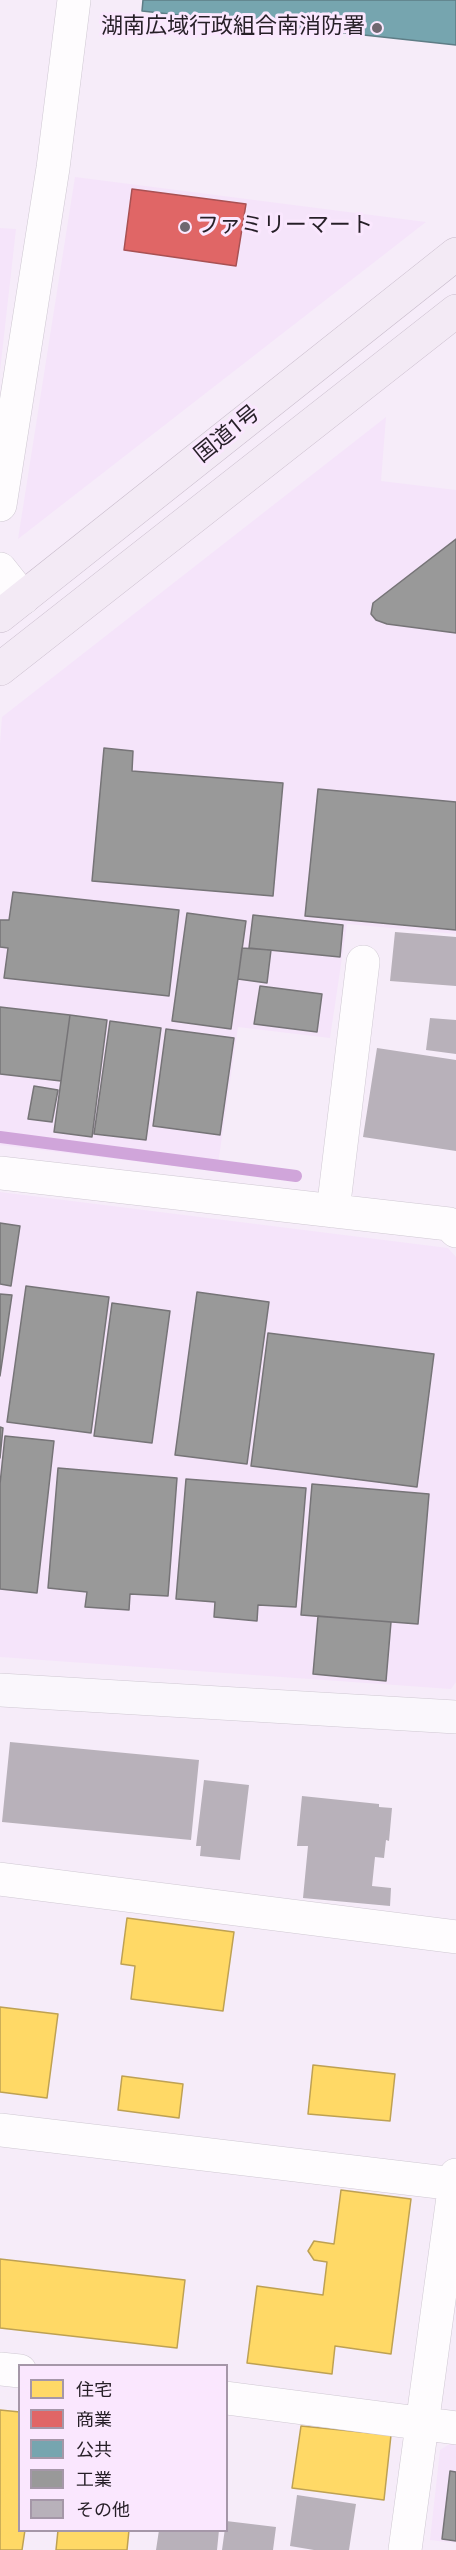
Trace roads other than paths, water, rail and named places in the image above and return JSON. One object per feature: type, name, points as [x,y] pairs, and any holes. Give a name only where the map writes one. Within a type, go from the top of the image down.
[{"type":"highway","name":"国道1号","points":[[11,607],[456,254]]},
{"type":"highway","name":"国道1号","points":[[0,669],[456,311]]},
{"type":"street","points":[[0,505],[53,168],[74,0]]},
{"type":"street","points":[[0,569],[11,607]]},
{"type":"street","points":[[333,1211],[363,962]]},
{"type":"street","points":[[0,1173],[449,1224],[456,1231]]},
{"type":"street","points":[[0,1690],[456,1717]]},
{"type":"street","points":[[0,1879],[456,1937]]},
{"type":"street","points":[[0,2130],[456,2181],[405,2550]]},
{"type":"street","points":[[0,2369],[18,2371]]},
{"type":"street","points":[[228,2398],[456,2428]]},
{"type":"waterway","points":[[0,1137],[296,1176]]},
{"type":"place","name":"湖南広域行政組合南消防署","points":[[377,28]]},
{"type":"place","name":"ファミリーマート","points":[[185,227]]}]
